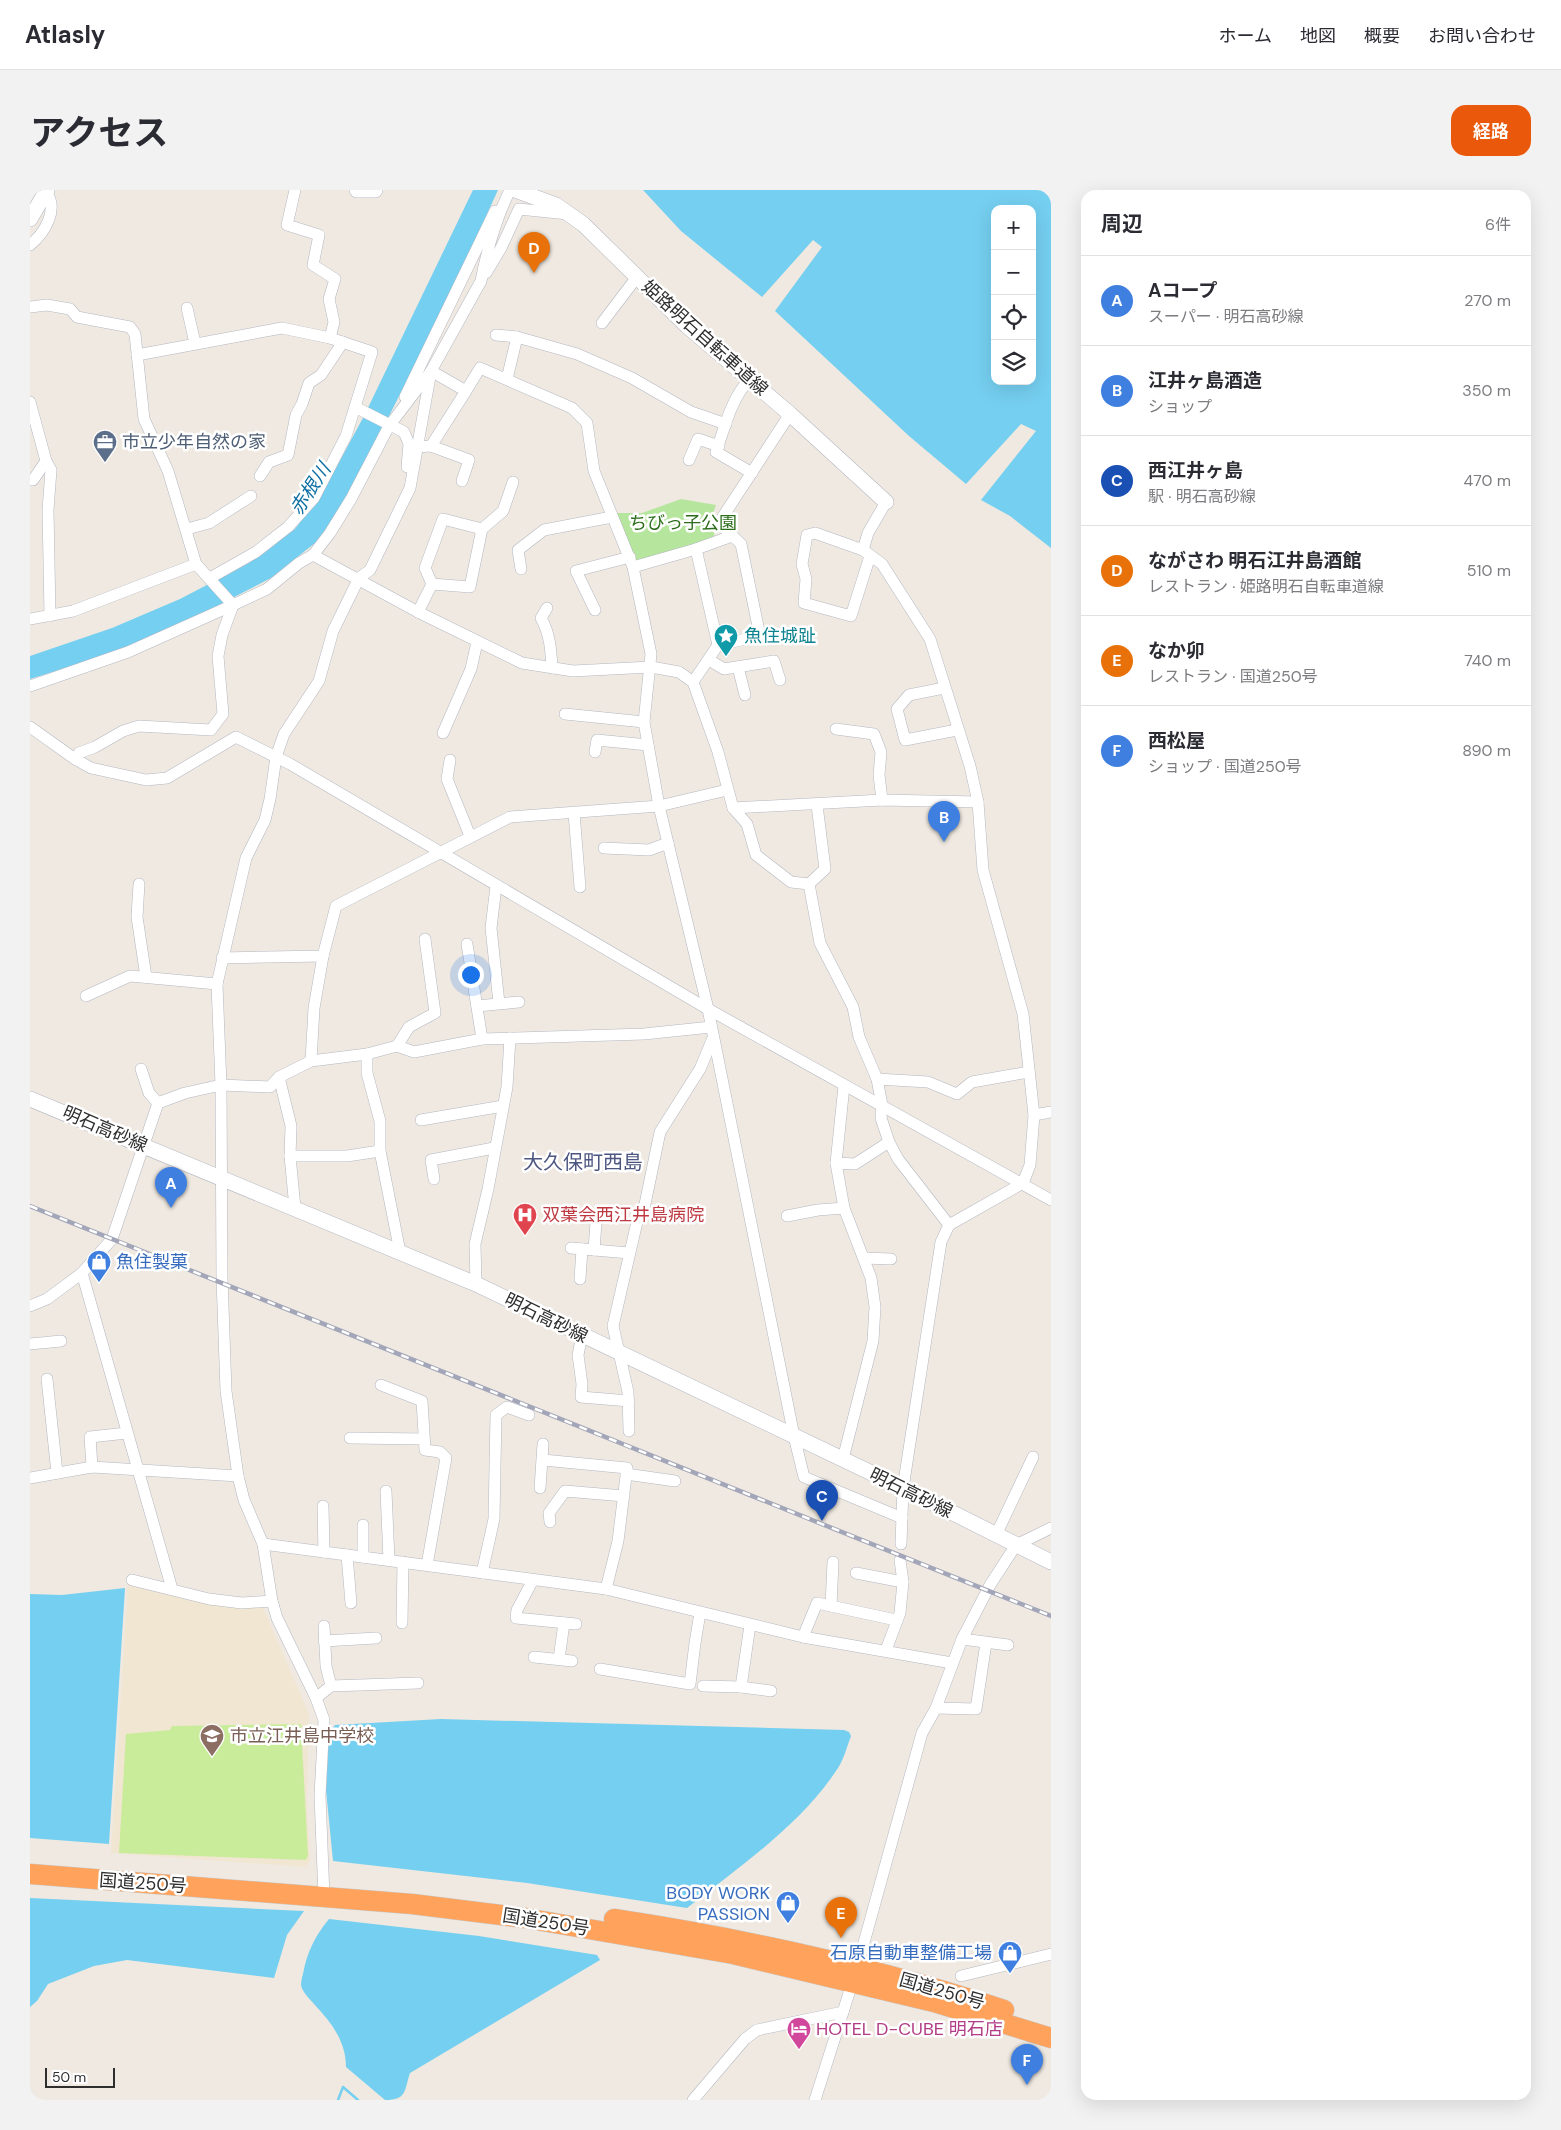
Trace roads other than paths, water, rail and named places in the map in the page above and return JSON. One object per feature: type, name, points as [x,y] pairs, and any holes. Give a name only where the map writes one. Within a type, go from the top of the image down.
[{"type":"highway","name":"国道250号","points":[[30,1864],[325,1891]]},
{"type":"highway","name":"国道250号","points":[[30,1874],[484,1900],[642,1924],[749,1943],[1051,2038]]},
{"type":"highway","name":"国道250号","points":[[855,1975],[939,1988],[1051,2025]]},
{"type":"main road","points":[[357,190],[375,190]]},
{"type":"main road","name":"姫路明石自転車道線","points":[[515,190],[543,200],[572,215],[687,326],[790,414],[886,502]]},
{"type":"main road","points":[[30,219],[46,191]]},
{"type":"main road","name":"明石高砂線","points":[[30,1099],[476,1284],[903,1488],[1051,1562]]},
{"type":"street","points":[[295,190],[286,225],[319,235],[313,265],[335,279],[329,299],[334,322],[330,338]]},
{"type":"street","points":[[482,281],[484,264],[502,206],[510,190]]},
{"type":"street","points":[[30,245],[49,219],[52,207],[46,191]]},
{"type":"street","points":[[30,686],[128,652],[233,605],[267,589],[313,555],[330,533],[351,499],[467,273],[494,212],[502,206]]},
{"type":"street","points":[[392,422],[431,371],[501,248],[519,208],[572,215]]},
{"type":"street","points":[[602,323],[637,277]]},
{"type":"street","points":[[30,307],[47,305],[70,309],[77,317],[130,327],[135,334],[144,419],[168,472],[196,564],[233,605]]},
{"type":"street","points":[[187,308],[195,343]]},
{"type":"street","points":[[137,355],[282,328],[330,338],[372,352],[346,436],[314,498],[288,527],[262,547],[210,578]]},
{"type":"street","points":[[496,335],[517,337],[577,354],[632,378],[691,412],[726,424]]},
{"type":"street","points":[[507,379],[517,337]]},
{"type":"street","points":[[260,476],[270,462],[288,455],[296,414],[302,404],[309,383],[321,375],[343,342]]},
{"type":"street","points":[[431,446],[480,368],[572,408],[587,423],[594,471],[632,562],[651,654],[644,722],[659,806],[708,1009],[794,1436],[804,1477],[902,1518]]},
{"type":"street","points":[[431,371],[466,391]]},
{"type":"street","points":[[325,1891],[320,1796],[324,1720],[272,1601],[263,1544],[244,1500],[238,1476],[226,1391],[222,1278],[223,1178],[221,1085],[217,984],[246,858],[265,820],[276,757],[284,734],[319,681],[333,631],[359,578],[370,570],[410,488],[431,371]]},
{"type":"street","points":[[750,379],[744,385],[736,400],[716,452],[752,474]]},
{"type":"street","points":[[30,402],[32,419],[46,461],[51,470],[48,510],[50,616]]},
{"type":"street","points":[[355,407],[392,422],[404,432],[409,444],[406,475],[410,488]]},
{"type":"street","points":[[718,645],[760,636],[741,544],[724,528],[722,518],[790,414]]},
{"type":"street","points":[[689,460],[698,439],[718,446]]},
{"type":"street","points":[[417,447],[431,446],[469,460],[462,481]]},
{"type":"street","points":[[30,480],[33,480],[46,461]]},
{"type":"street","points":[[432,584],[470,587],[482,528],[503,511],[513,482]]},
{"type":"street","points":[[187,530],[209,523],[252,496]]},
{"type":"street","points":[[886,502],[868,533],[866,553],[851,616],[804,603],[806,580],[802,564],[807,536],[815,534],[866,553],[882,564],[930,640],[970,766],[978,802],[983,870],[1023,1014],[1034,1115],[1030,1165],[1023,1183],[949,1225],[941,1242],[903,1488],[901,1544]]},
{"type":"street","points":[[522,569],[518,550],[544,530],[612,517]]},
{"type":"street","points":[[432,584],[425,568],[443,519],[482,528]]},
{"type":"street","points":[[595,610],[576,571],[696,549],[732,536]]},
{"type":"street","points":[[693,682],[718,645],[696,549]]},
{"type":"street","points":[[313,555],[359,578],[418,612],[522,663],[572,671],[651,667],[679,672],[693,682],[718,752],[733,808],[747,824],[756,855],[791,882],[809,884],[825,869],[817,805]]},
{"type":"street","points":[[30,619],[73,611],[196,564]]},
{"type":"street","points":[[418,612],[432,584]]},
{"type":"street","points":[[74,759],[79,753],[95,747],[122,731],[139,726],[211,730],[223,714],[218,656],[222,635],[233,605]]},
{"type":"street","points":[[547,608],[541,618],[549,638],[552,668]]},
{"type":"street","points":[[443,733],[471,669],[477,642]]},
{"type":"street","points":[[709,660],[724,669],[774,661],[780,680]]},
{"type":"street","points":[[738,667],[745,695]]},
{"type":"street","points":[[944,688],[909,695],[897,709],[905,740],[957,730]]},
{"type":"street","points":[[565,714],[644,722]]},
{"type":"street","points":[[30,727],[74,759],[91,768],[146,780],[167,778],[236,737],[276,757],[708,1009],[1051,1200]]},
{"type":"street","points":[[836,729],[874,734],[881,752],[879,775],[882,800]]},
{"type":"street","points":[[594,752],[597,740],[648,745]]},
{"type":"street","points":[[450,760],[447,779],[470,836]]},
{"type":"street","points":[[311,1060],[314,1008],[323,956],[336,906],[510,817],[659,806],[728,790]]},
{"type":"street","points":[[733,808],[817,805],[882,800],[978,802]]},
{"type":"street","points":[[574,813],[580,887]]},
{"type":"street","points":[[604,848],[649,850],[668,843]]},
{"type":"street","points":[[139,884],[137,917],[146,977]]},
{"type":"street","points":[[809,884],[820,943],[854,1007],[859,1037],[876,1079],[882,1105],[881,1118],[889,1142],[898,1159],[949,1225]]},
{"type":"street","points":[[496,886],[491,928],[499,1003]]},
{"type":"street","points":[[397,1046],[409,1028],[435,1013],[425,939]]},
{"type":"street","points":[[467,944],[482,1039]]},
{"type":"street","points":[[222,958],[323,956]]},
{"type":"street","points":[[86,996],[130,976],[217,984]]},
{"type":"street","points":[[477,1006],[519,1002]]},
{"type":"street","points":[[158,1103],[185,1093],[221,1085],[270,1087],[280,1076],[311,1060],[367,1054],[397,1046],[414,1052],[482,1039],[712,1032]]},
{"type":"street","points":[[629,1431],[628,1392],[613,1326],[637,1222],[645,1204],[660,1132],[700,1070],[712,1032]]},
{"type":"street","points":[[476,1284],[475,1244],[488,1189],[503,1106],[510,1038]]},
{"type":"street","points":[[367,1054],[367,1073],[380,1122],[380,1151],[400,1252]]},
{"type":"street","points":[[141,1069],[149,1093],[158,1103]]},
{"type":"street","points":[[876,1079],[928,1082],[957,1094],[972,1082],[1029,1072]]},
{"type":"street","points":[[280,1076],[291,1126],[290,1156],[295,1208]]},
{"type":"street","points":[[843,1460],[873,1342],[876,1308],[871,1278],[844,1208],[836,1163],[844,1086]]},
{"type":"street","points":[[30,1306],[47,1299],[82,1273],[112,1239],[158,1103]]},
{"type":"street","points":[[421,1120],[503,1106]]},
{"type":"street","points":[[1034,1115],[1051,1112]]},
{"type":"street","points":[[836,1163],[855,1164],[889,1142]]},
{"type":"street","points":[[434,1178],[431,1160],[494,1148]]},
{"type":"street","points":[[290,1156],[346,1156],[380,1151]]},
{"type":"street","points":[[787,1216],[818,1210],[844,1208]]},
{"type":"street","points":[[580,1279],[582,1249],[596,1222]]},
{"type":"street","points":[[582,1249],[629,1253]]},
{"type":"street","points":[[864,1258],[891,1259]]},
{"type":"street","points":[[82,1273],[172,1589]]},
{"type":"street","points":[[582,1336],[578,1355],[582,1384],[581,1398],[628,1401]]},
{"type":"street","points":[[30,1344],[61,1341]]},
{"type":"street","points":[[47,1379],[57,1473]]},
{"type":"street","points":[[381,1385],[422,1401],[425,1450],[440,1452],[446,1458],[426,1565]]},
{"type":"street","points":[[482,1573],[494,1519],[496,1415],[507,1407],[529,1415]]},
{"type":"street","points":[[92,1467],[90,1437],[127,1433]]},
{"type":"street","points":[[350,1438],[424,1439]]},
{"type":"street","points":[[540,1488],[543,1444]]},
{"type":"street","points":[[996,1536],[1033,1457]]},
{"type":"street","points":[[542,1460],[627,1468],[618,1541],[606,1589]]},
{"type":"street","points":[[30,1478],[92,1467],[238,1476]]},
{"type":"street","points":[[626,1474],[675,1481]]},
{"type":"street","points":[[386,1491],[389,1560]]},
{"type":"street","points":[[550,1522],[549,1513],[565,1491],[624,1496]]},
{"type":"street","points":[[323,1506],[324,1552]]},
{"type":"street","points":[[363,1525],[363,1557]]},
{"type":"street","points":[[816,2100],[855,1975],[922,1733],[936,1708],[962,1639],[990,1585],[1016,1546],[1051,1528]]},
{"type":"street","points":[[263,1544],[606,1589],[803,1637],[952,1663]]},
{"type":"street","points":[[347,1555],[351,1603]]},
{"type":"street","points":[[886,1650],[900,1613],[903,1582],[900,1560]]},
{"type":"street","points":[[402,1562],[402,1623]]},
{"type":"street","points":[[831,1606],[832,1562]]},
{"type":"street","points":[[856,1573],[903,1582]]},
{"type":"street","points":[[132,1580],[209,1599],[242,1603],[272,1601]]},
{"type":"street","points":[[532,1580],[517,1610],[516,1618],[576,1624]]},
{"type":"street","points":[[803,1637],[817,1603],[896,1620]]},
{"type":"street","points":[[600,1669],[690,1684],[700,1613]]},
{"type":"street","points":[[559,1659],[564,1623]]},
{"type":"street","points":[[741,1687],[750,1625]]},
{"type":"street","points":[[324,1626],[326,1666],[331,1686]]},
{"type":"street","points":[[324,1641],[376,1638]]},
{"type":"street","points":[[962,1639],[986,1644],[1008,1645]]},
{"type":"street","points":[[936,1708],[976,1708],[986,1644]]},
{"type":"street","points":[[534,1657],[572,1661]]},
{"type":"street","points":[[316,1698],[331,1686],[418,1683]]},
{"type":"street","points":[[703,1686],[741,1687],[771,1691]]},
{"type":"street","points":[[961,1976],[1051,1954]]},
{"type":"street","points":[[692,2100],[744,2039],[757,2030],[843,2012]]},
{"type":"water","points":[[473,190],[498,190],[451,293],[384,426],[334,520],[315,543],[271,578],[205,612],[118,652],[30,679],[30,656],[112,628],[180,599],[249,563],[295,529],[323,492],[364,416]]},
{"type":"water","points":[[643,190],[1051,190],[1051,548],[1010,516],[981,500],[1036,431],[1021,424],[966,484],[909,436],[775,311],[822,247],[813,240],[762,297],[681,231]]},
{"type":"water","points":[[125,1588],[109,1844],[30,1838],[30,1594],[62,1595]]},
{"type":"water","points":[[441,1719],[844,1730],[849,1732],[851,1736],[838,1768],[806,1808],[748,1861],[687,1908],[527,1883],[333,1861],[326,1790],[329,1732],[335,1725]]},
{"type":"water","points":[[30,1898],[304,1911],[287,1935],[274,1978],[127,1960],[94,1966],[48,1984],[37,2001],[30,2007]]},
{"type":"water","points":[[329,1919],[479,1936],[597,1955],[600,1960],[410,2073],[404,2093],[392,2100],[385,2100],[346,2067],[343,2049],[336,2032],[306,1995],[301,1985],[309,1951]]},
{"type":"waterway","points":[[338,2100],[343,2087],[358,2100]]},
{"type":"railway","points":[[30,1206],[1051,1616]]},
{"type":"railway","points":[[30,2097],[35,2100]]},
{"type":"place","name":"ながさわ 明石江井島酒館","points":[[534,273]]},
{"type":"place","name":"市立少年自然の家","points":[[105,463]]},
{"type":"place","name":"魚住城趾","points":[[726,657]]},
{"type":"place","name":"江井ヶ島酒造","points":[[944,842]]},
{"type":"place","name":"Aコープ","points":[[171,1208]]},
{"type":"place","name":"双葉会西江井島病院","points":[[525,1236]]},
{"type":"place","name":"魚住製菓","points":[[99,1283]]},
{"type":"place","name":"西江井ヶ島","points":[[822,1521]]},
{"type":"place","name":"市立江井島中学校","points":[[212,1757]]},
{"type":"place","name":"BODY WORK PASSION","points":[[788,1924]]},
{"type":"place","name":"なか卯","points":[[841,1938]]},
{"type":"place","name":"石原自動車整備工場","points":[[1010,1974]]},
{"type":"place","name":"HOTEL D-CUBE 明石店","points":[[799,2050]]},
{"type":"place","name":"西松屋","points":[[1027,2085]]},
{"type":"district","name":"大久保町西島","points":[[583,1162]]},
{"type":"water label","name":"赤根川","points":[[310,489]]},
{"type":"park label","name":"ちびっ子公園","points":[[683,523]]}]
